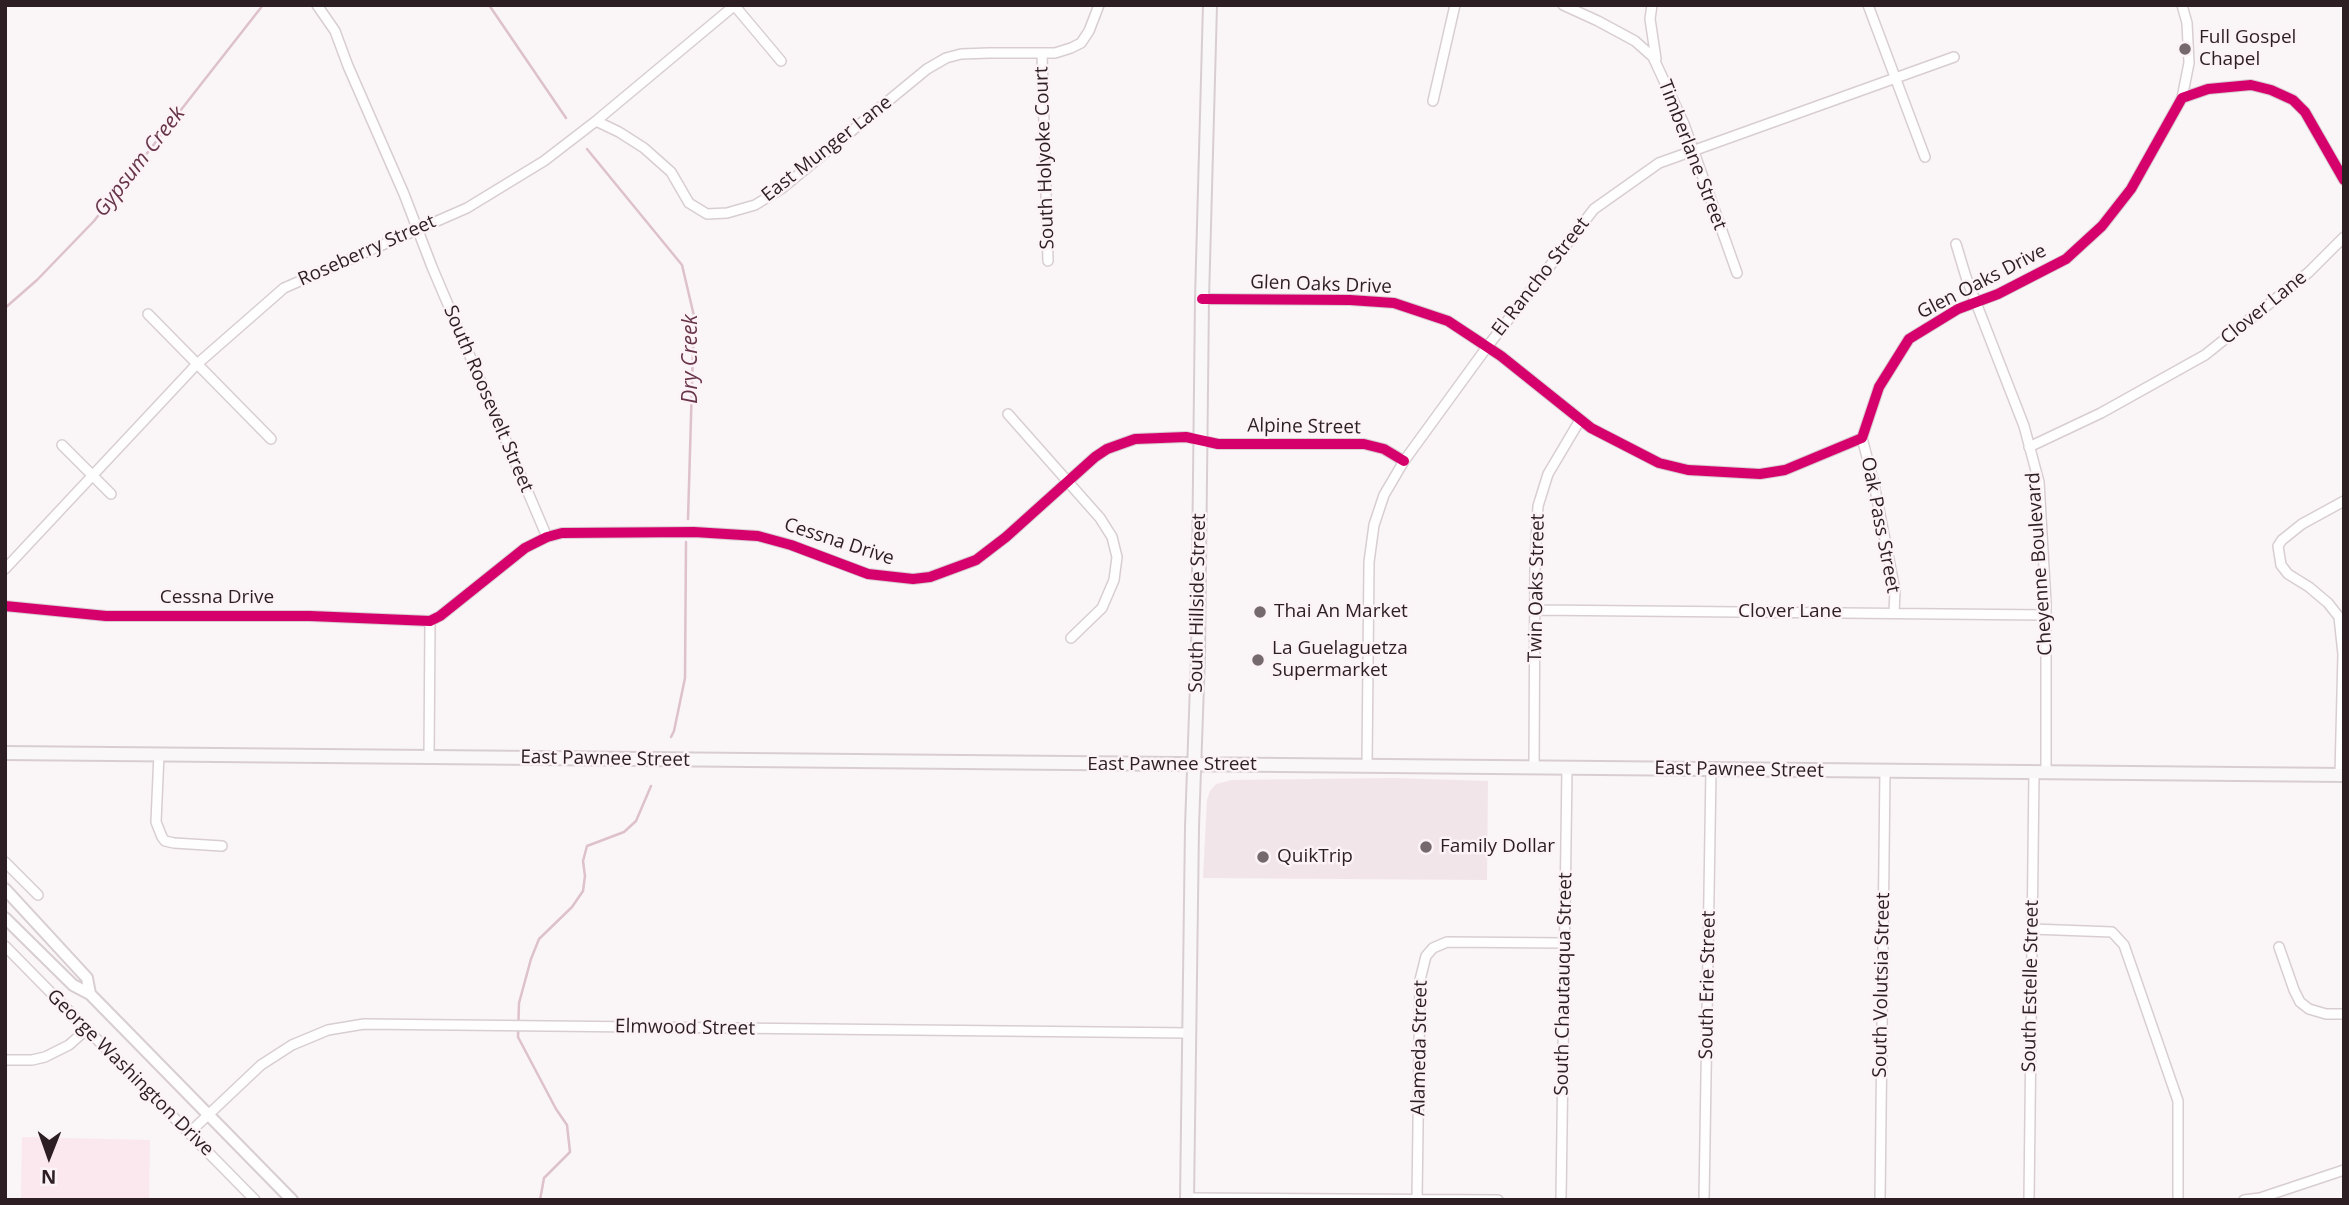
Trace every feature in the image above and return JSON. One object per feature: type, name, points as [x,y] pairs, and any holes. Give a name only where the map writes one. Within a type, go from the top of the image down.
[{"type":"main road","name":"South Hillside Street","points":[[1187,1199],[1202,299],[1210,5]]},
{"type":"main road","name":"East Pawnee Street","points":[[5,753],[2342,774]]},
{"type":"street","name":"South Roosevelt Street","points":[[317,5],[335,31],[547,537]]},
{"type":"street","name":"Roseberry Street","points":[[5,569],[196,365],[284,288],[467,208],[544,160],[596,121],[735,5]]},
{"type":"street","points":[[735,5],[781,61]]},
{"type":"street","name":"East Munger Lane","points":[[596,121],[645,148],[671,172],[689,203],[708,214],[727,213],[755,205],[781,189],[927,69],[946,58],[961,54],[1055,53],[1081,43],[1089,31],[1098,5]]},
{"type":"street","points":[[1433,101],[1455,5]]},
{"type":"street","name":"Timberlane Street","points":[[1563,5],[1635,41],[1653,57],[1684,124],[1737,273]]},
{"type":"street","points":[[1652,5],[1650,19],[1657,64]]},
{"type":"street","points":[[1868,5],[1925,157]]},
{"type":"street","name":"Glen Oaks Drive","points":[[1202,299],[1394,303],[1448,321],[1487,347],[1591,428],[1660,463],[1688,470],[1731,474],[1785,470],[1862,438],[1879,387],[1909,339],[1958,309],[1998,293],[2066,259],[2102,226],[2131,189],[2182,98],[2189,63],[2187,23],[2182,5]]},
{"type":"street","name":"South Holyoke Court","points":[[1042,54],[1048,261]]},
{"type":"street","name":"El Rancho Street","points":[[1367,765],[1369,562],[1374,525],[1384,495],[1404,461],[1487,347],[1594,209],[1659,163],[1954,57]]},
{"type":"street","points":[[2182,98],[2208,89],[2251,85],[2293,100],[2305,112],[2344,180]]},
{"type":"street","name":"Clover Lane","points":[[2029,447],[2101,413],[2204,355],[2309,272],[2344,237]]},
{"type":"street","name":"Cheyenne Boulevard","points":[[1956,244],[2024,426],[2039,482],[2046,615],[2040,772]]},
{"type":"street","points":[[148,314],[271,439]]},
{"type":"street","points":[[1008,414],[1100,518],[1112,537],[1117,557],[1114,580],[1102,608],[1071,638]]},
{"type":"street","name":"Twin Oaks Street","points":[[1534,768],[1538,506],[1548,474],[1580,420]]},
{"type":"street","name":"Cessna Drive","points":[[547,537],[562,533],[741,534],[791,545],[868,573],[913,579],[941,574],[976,560],[1006,537],[1095,457],[1119,444],[1135,439],[1186,437],[1201,441]]},
{"type":"street","name":"Oak Pass Street","points":[[1862,438],[1895,590],[1894,613]]},
{"type":"street","name":"Alpine Street","points":[[1201,441],[1228,444],[1364,444],[1384,449],[1404,461]]},
{"type":"street","points":[[62,445],[111,494]]},
{"type":"street","points":[[2342,774],[2343,654],[2339,617],[2328,603],[2288,574],[2281,565],[2278,546],[2281,540],[2302,524],[2344,501]]},
{"type":"street","points":[[429,757],[430,621],[440,616],[525,548],[547,537]]},
{"type":"street","name":"Cessna Drive","points":[[5,606],[106,616],[310,616],[430,621]]},
{"type":"street","name":"Clover Lane","points":[[1535,610],[2046,615]]},
{"type":"street","points":[[159,754],[156,822],[162,837],[173,843],[222,846]]},
{"type":"street","name":"South Chautauqua Street","points":[[1562,1200],[1567,768]]},
{"type":"street","name":"South Erie Street","points":[[1704,1200],[1710,770]]},
{"type":"street","name":"South Volutsia Street","points":[[1880,1200],[1885,771]]},
{"type":"street","name":"South Estelle Street","points":[[2029,1200],[2032,929],[2040,772]]},
{"type":"street","points":[[5,862],[38,895]]},
{"type":"street","points":[[5,889],[87,978],[90,994]]},
{"type":"street","points":[[5,918],[73,985],[90,994],[292,1200]]},
{"type":"street","points":[[2032,929],[2112,932],[2124,945],[2178,1101],[2178,1200]]},
{"type":"street","name":"Alameda Street","points":[[1417,1199],[1420,980],[1426,956],[1433,948],[1447,942],[1564,943]]},
{"type":"street","name":"George Washington Drive","points":[[5,946],[255,1200]]},
{"type":"street","points":[[2279,947],[2300,1002],[2309,1009],[2326,1014],[2344,1014]]},
{"type":"street","name":"Elmwood Street","points":[[189,1133],[261,1065],[292,1045],[328,1030],[364,1024],[1189,1034]]},
{"type":"street","points":[[5,1060],[45,1057],[69,1045],[87,1029]]},
{"type":"street","points":[[2244,1200],[2260,1198],[2344,1171]]},
{"type":"street","points":[[1187,1199],[1498,1200]]},
{"type":"shaded area","points":[[1393,778],[1488,781],[1487,880],[1203,878],[1207,800],[1216,784],[1232,780]]},
{"type":"shaded area","points":[[22,1137],[150,1140],[149,1200],[21,1200]]},
{"type":"waterway","name":"Gypsum Creek","points":[[5,308],[37,280],[94,221],[263,5]]},
{"type":"waterway","name":"Dry Creek","points":[[489,5],[566,118]]},
{"type":"waterway","name":"Dry Creek","points":[[587,149],[682,265],[694,316],[688,519]]},
{"type":"waterway","name":"Dry Creek","points":[[671,737],[685,678],[686,542]]},
{"type":"waterway","name":"Dry Creek","points":[[540,1200],[544,1178],[570,1152],[567,1125],[518,1037],[519,1003],[539,939],[572,907],[583,891],[583,861],[587,846],[624,832],[636,821],[651,786]]},
{"type":"cycle path","points":[[1202,299],[1394,303],[1448,321],[1501,356],[1591,428],[1659,463],[1688,470],[1760,474],[1785,470],[1862,438],[1879,387],[1909,339],[1958,309],[1998,294],[2066,259],[2102,226],[2131,189],[2182,98],[2208,89],[2251,85],[2293,100],[2305,112],[2344,180]]},
{"type":"cycle path","points":[[5,606],[106,616],[310,616],[430,621],[440,616],[525,548],[562,533],[694,532],[758,536],[791,545],[868,574],[913,579],[930,577],[976,560],[1006,537],[1095,457],[1107,449],[1135,439],[1186,437],[1218,444],[1364,444],[1384,449],[1404,461]]},
{"type":"place","name":"Full Gospel Chapel","points":[[2185,49]]},
{"type":"place","name":"Thai An Market","points":[[1260,612]]},
{"type":"place","name":"La Guelaguetza Supermarket","points":[[1258,660]]},
{"type":"place","name":"Family Dollar","points":[[1426,847]]},
{"type":"place","name":"QuikTrip","points":[[1263,857]]}]
